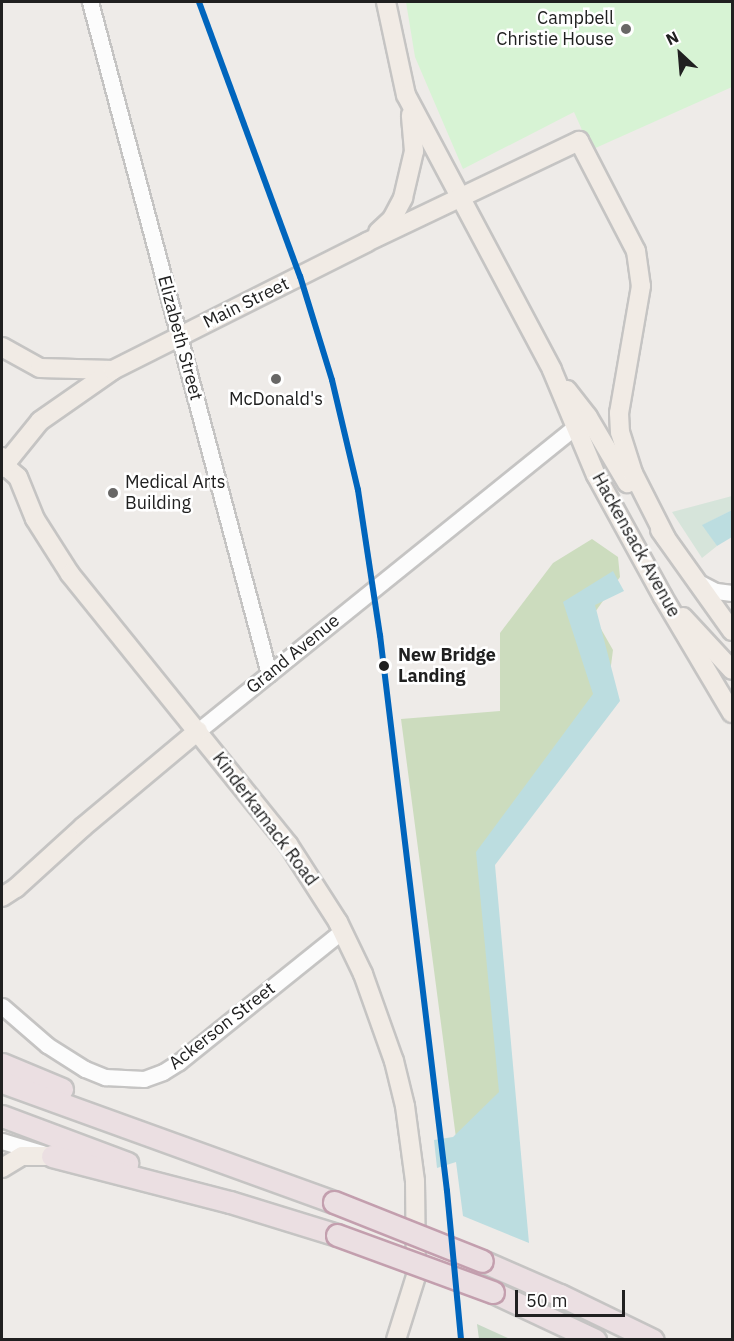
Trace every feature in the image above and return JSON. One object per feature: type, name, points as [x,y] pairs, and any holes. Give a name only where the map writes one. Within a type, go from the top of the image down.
[{"type":"highway","points":[[2,1055],[15,1067],[47,1084]]},
{"type":"highway","points":[[2,1064],[47,1084],[126,1113],[137,1129]]},
{"type":"highway","points":[[2,1082],[334,1202],[482,1262],[608,1317],[653,1340]]},
{"type":"highway","points":[[2,1116],[230,1202]]},
{"type":"highway","points":[[52,1156],[230,1202],[338,1236],[493,1292],[595,1340]]},
{"type":"highway","points":[[608,1317],[672,1340]]},
{"type":"main road","points":[[367,242],[392,219],[405,191],[414,151],[413,127],[386,2]]},
{"type":"main road","name":"Hackensack Avenue","points":[[406,95],[552,370],[596,475],[663,597],[732,713]]},
{"type":"main road","name":"Main Street","points":[[2,463],[40,421],[113,370],[367,242],[579,141],[636,251],[641,285],[619,413],[620,432],[633,473],[666,538]]},
{"type":"main road","points":[[2,347],[40,368],[113,370]]},
{"type":"main road","name":"Hackensack Avenue","points":[[552,370],[588,417],[638,499],[732,631]]},
{"type":"main road","name":"Kinderkamack Road","points":[[2,463],[18,477],[35,519],[70,574],[288,844],[314,882],[363,974],[394,1061],[412,1151],[415,1181],[416,1276],[398,1334]]},
{"type":"main road","points":[[663,597],[732,670]]},
{"type":"main road","name":"Grand Avenue","points":[[2,911],[9,893],[83,827],[198,731]]},
{"type":"main road","points":[[2,1168],[22,1156],[52,1156]]},
{"type":"main road","points":[[381,1340],[398,1334]]},
{"type":"street","name":"Elizabeth Street","points":[[90,2],[269,674]]},
{"type":"street","name":"Grand Avenue","points":[[198,731],[575,427]]},
{"type":"street","points":[[698,582],[716,591],[732,594]]},
{"type":"street","name":"Ackerson Street","points":[[2,1006],[66,1059],[105,1077],[124,1080],[144,1079],[164,1072],[342,931]]},
{"type":"street","points":[[2,1140],[52,1156]]},
{"type":"green space","points":[[406,2],[732,2],[732,87],[591,150],[574,112],[463,169],[415,57]]},
{"type":"green space","points":[[592,539],[618,557],[620,577],[593,615],[613,650],[604,719],[485,868],[522,1237],[466,1214],[401,719],[500,711],[500,633],[553,563]]},
{"type":"green space","points":[[477,1324],[510,1339],[479,1339]]},
{"type":"shaded area","points":[[732,496],[732,510],[703,525],[717,546],[702,558],[672,512]]},
{"type":"water","points":[[732,510],[732,537],[717,546],[702,525]]},
{"type":"water","points":[[613,571],[624,591],[595,605],[620,701],[495,865],[529,1243],[463,1216],[456,1162],[437,1168],[434,1140],[453,1137],[499,1092],[476,852],[593,694],[563,602]]},
{"type":"transit line","points":[[199,2],[300,276],[332,380],[358,490],[380,635],[447,1191],[461,1340]]},
{"type":"place","name":"Campbell Christie House","points":[[626,29]]},
{"type":"place","name":"McDonald's","points":[[276,379]]},
{"type":"place","name":"Medical Arts Building","points":[[113,493]]},
{"type":"place","name":"New Bridge Landing","points":[[384,666]]}]
